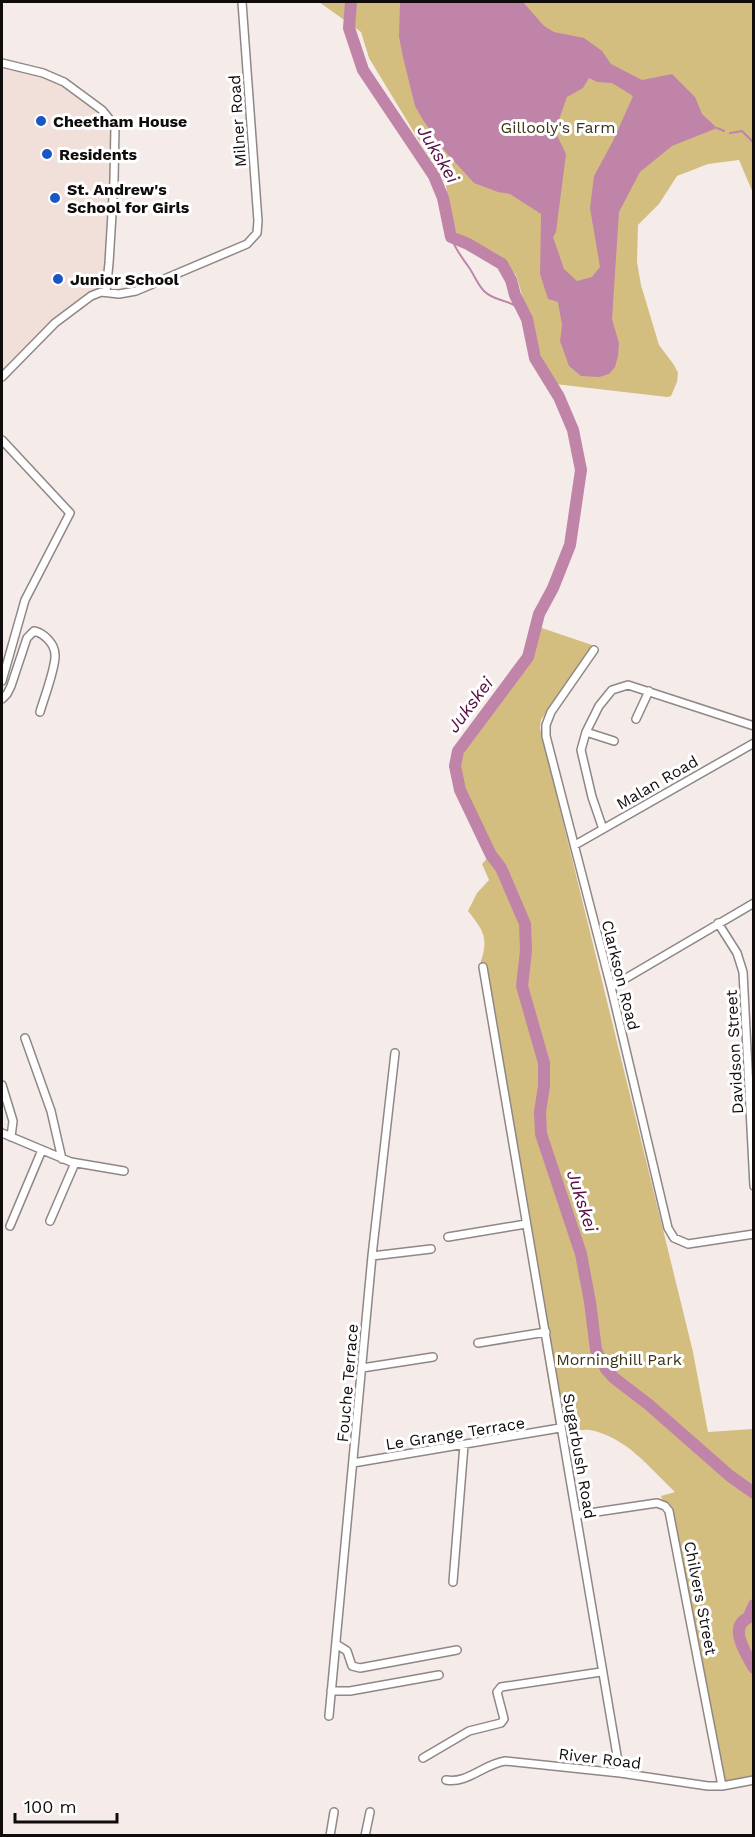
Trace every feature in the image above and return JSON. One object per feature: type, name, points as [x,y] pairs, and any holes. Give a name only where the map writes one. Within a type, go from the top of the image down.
[{"type":"street","name":"Milner Road","points":[[106,292],[119,294],[136,291],[247,244],[254,238],[258,221],[242,2]]},
{"type":"street","points":[[2,63],[43,73],[64,82],[102,110],[115,126],[116,143],[110,263],[106,292],[91,296],[69,312],[2,377]]},
{"type":"street","points":[[2,440],[70,513],[25,600],[2,681]]},
{"type":"street","points":[[2,699],[11,686],[27,638],[34,631],[39,632],[47,638],[56,656],[40,712]]},
{"type":"street","name":"Clarkson Road","points":[[594,650],[551,712],[546,725],[548,744],[611,987],[666,1221],[671,1234],[679,1241],[688,1244],[753,1234]]},
{"type":"street","points":[[603,829],[592,797],[581,750],[586,732],[598,706],[612,690],[627,685],[753,726]]},
{"type":"street","points":[[636,719],[649,691]]},
{"type":"street","points":[[586,732],[614,741]]},
{"type":"street","name":"Malan Road","points":[[575,845],[753,743]]},
{"type":"street","points":[[611,987],[753,903]]},
{"type":"street","name":"Davidson Street","points":[[718,923],[737,953],[744,981],[753,1186]]},
{"type":"street","name":"Sugarbush Road","points":[[483,967],[546,1332],[601,1672],[620,1773]]},
{"type":"street","points":[[25,1038],[51,1111],[62,1159]]},
{"type":"street","name":"Fouche Terrace","points":[[329,1716],[372,1256],[395,1053]]},
{"type":"street","points":[[2,1085],[13,1121],[12,1137]]},
{"type":"street","points":[[2,1133],[62,1159],[124,1171]]},
{"type":"street","points":[[10,1226],[42,1150]]},
{"type":"street","points":[[50,1221],[75,1163]]},
{"type":"street","points":[[448,1237],[526,1224]]},
{"type":"street","points":[[372,1256],[431,1249]]},
{"type":"street","points":[[478,1343],[546,1332]]},
{"type":"street","points":[[362,1368],[433,1357]]},
{"type":"street","name":"Le Grange Terrace","points":[[353,1463],[560,1428]]},
{"type":"street","points":[[453,1582],[464,1445]]},
{"type":"street","name":"Chilvers Street","points":[[576,1515],[657,1503],[665,1506],[669,1511],[722,1786]]},
{"type":"street","points":[[336,1644],[347,1652],[352,1666],[356,1668],[457,1650]]},
{"type":"street","points":[[423,1758],[469,1731],[501,1723],[504,1719],[497,1692],[501,1687],[601,1672]]},
{"type":"street","points":[[331,1691],[350,1691],[439,1675]]},
{"type":"street","name":"River Road","points":[[446,1780],[457,1780],[497,1762],[505,1761],[722,1786],[753,1780]]},
{"type":"street","points":[[330,1836],[334,1812]]},
{"type":"street","points":[[365,1836],[370,1812]]},
{"type":"shaded area","points":[[400,2],[523,2],[544,26],[554,32],[584,38],[602,51],[611,64],[642,80],[672,74],[695,97],[702,114],[717,128],[672,146],[640,172],[619,212],[612,319],[619,343],[615,367],[609,374],[599,377],[581,376],[569,366],[560,341],[562,325],[558,302],[548,299],[540,274],[541,214],[510,194],[474,183],[442,148],[415,106],[399,37]],"holes":[[[589,78],[597,82],[612,83],[633,96],[594,176],[590,208],[600,267],[592,277],[577,281],[564,269],[553,237],[556,232],[566,154],[555,131],[567,97],[583,88]]]},
{"type":"shaded area","name":"St. Andrew's School for Girls","points":[[2,67],[46,77],[61,84],[101,112],[110,122],[113,142],[105,277],[100,287],[2,373]]},
{"type":"green space","name":"Gillooly's Farm","points":[[319,2],[753,2],[753,193],[739,160],[708,164],[677,176],[659,204],[638,225],[637,262],[641,285],[659,345],[678,373],[671,396],[555,384],[545,370],[516,275],[506,263],[466,242],[457,234],[449,210],[446,185],[369,58],[361,32]]},
{"type":"green space","name":"Morninghill Park","points":[[536,626],[592,645],[541,720],[540,728],[693,1352],[708,1432],[753,1429],[753,1781],[722,1786],[671,1526],[661,1496],[675,1492],[637,1455],[615,1439],[590,1430],[557,1434],[480,964],[484,948],[483,936],[478,924],[468,911],[477,893],[489,880],[482,864],[491,854],[461,791],[457,765],[458,751],[528,658]]},
{"type":"waterway","name":"Jukskei","points":[[351,2],[349,28],[363,70],[434,176],[443,198],[451,237],[502,264],[511,280],[515,295],[527,319],[535,358],[559,397],[573,430],[581,470],[570,545],[553,588],[539,614],[528,657],[458,751],[455,766],[460,790],[491,855],[501,868],[525,924],[526,951],[522,986],[544,1063],[544,1086],[540,1112],[541,1134],[581,1254],[596,1350],[606,1369],[614,1378],[648,1404],[730,1476],[754,1493]]},
{"type":"waterway","points":[[717,128],[724,131]]},
{"type":"waterway","points":[[730,133],[742,131],[754,143]]},
{"type":"waterway","points":[[451,237],[458,252],[484,291],[516,306],[527,319]]},
{"type":"waterway","name":"Jukskei","points":[[754,1605],[748,1618],[739,1628],[740,1641],[754,1668]]},
{"type":"place","name":"Cheetham House","points":[[41,121]]},
{"type":"place","name":"Residents","points":[[47,154]]},
{"type":"place","name":"St. Andrew's School for Girls","points":[[55,198]]},
{"type":"place","name":"Junior School","points":[[58,279]]}]
